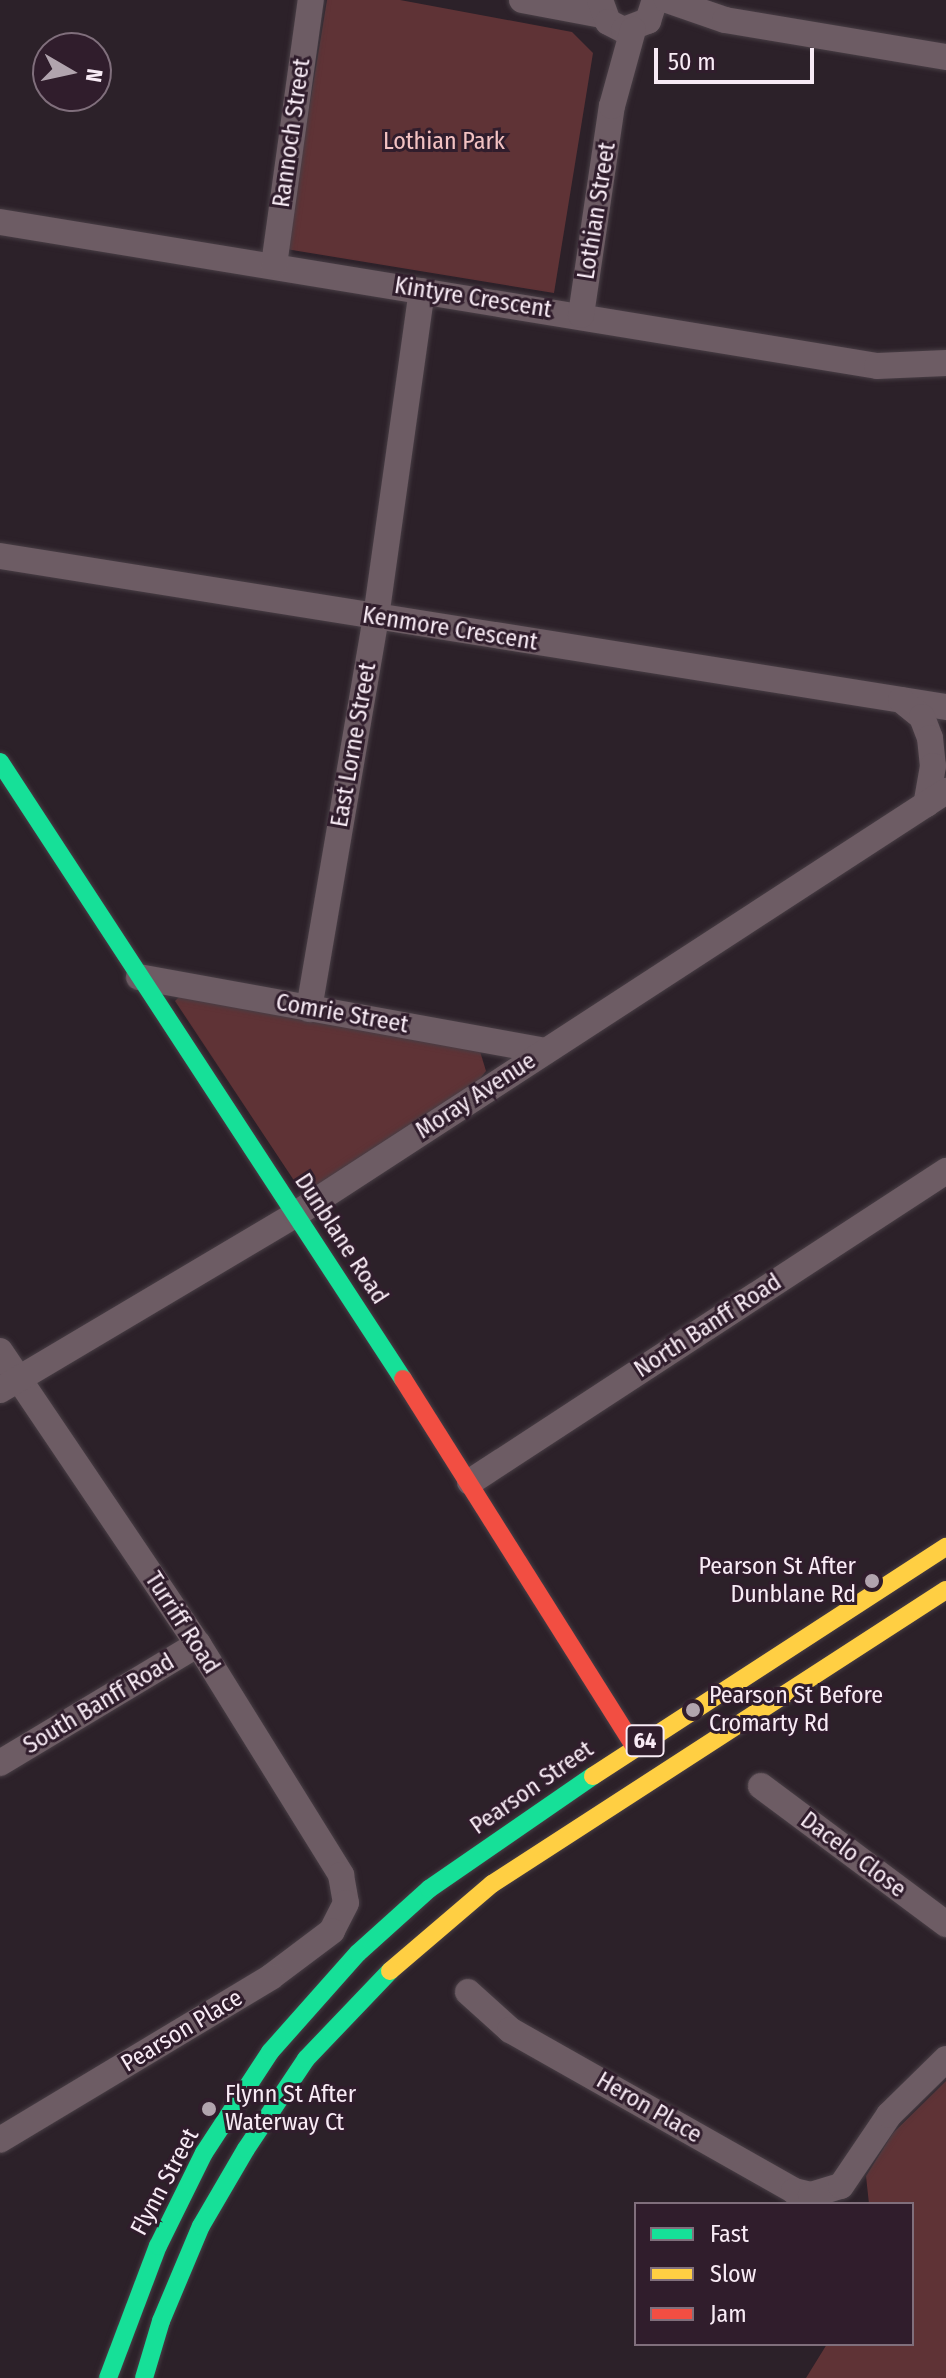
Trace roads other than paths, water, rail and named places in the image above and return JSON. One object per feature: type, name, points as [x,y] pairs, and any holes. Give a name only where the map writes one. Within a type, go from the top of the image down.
[{"type":"main road","name":"Dunblane Road","points":[[0,762],[470,1482],[635,1747]]},
{"type":"main road","name":"Pearson Street","points":[[358,1953],[429,1889],[635,1747],[946,1547]]},
{"type":"main road","name":"64","points":[[144,2378],[190,2250],[246,2149],[306,2059],[401,1960],[492,1884],[946,1590]]},
{"type":"main road","name":"Flynn Street","points":[[108,2378],[158,2246],[204,2153],[270,2052],[358,1953]]},
{"type":"street","name":"Rannoch Street","points":[[274,265],[311,0]]},
{"type":"street","points":[[522,0],[624,15],[725,20],[946,57]]},
{"type":"street","points":[[667,0],[725,20]]},
{"type":"street","name":"Lothian Street","points":[[581,315],[624,15]]},
{"type":"street","name":"Kintyre Crescent","points":[[0,222],[877,366],[946,363]]},
{"type":"street","name":"East Lorne Street","points":[[309,1009],[376,617],[422,291]]},
{"type":"street","name":"Kenmore Crescent","points":[[0,556],[946,707]]},
{"type":"street","points":[[901,700],[922,717],[930,738],[936,798]]},
{"type":"street","name":"Moray Avenue","points":[[9,1385],[296,1214],[936,798]]},
{"type":"street","name":"Comrie Street","points":[[139,977],[545,1051]]},
{"type":"street","name":"North Banff Road","points":[[470,1482],[946,1171]]},
{"type":"street","name":"Turriff Road","points":[[0,1351],[9,1385],[198,1644],[341,1875],[346,1903]]},
{"type":"street","name":"South Banff Road","points":[[0,1763],[198,1644]]},
{"type":"street","name":"Dacelo Close","points":[[761,1786],[946,1924]]},
{"type":"street","name":"Pearson Place","points":[[0,2140],[282,1970],[332,1931],[346,1903]]},
{"type":"street","name":"Heron Place","points":[[468,1992],[510,2030],[794,2191],[817,2195],[841,2186],[889,2115],[946,2059]]},
{"type":"place","name":"Pearson St After Dunblane Rd","points":[[872,1581]]},
{"type":"place","name":"Pearson St Before Cromarty Rd","points":[[693,1710]]},
{"type":"place","name":"Flynn St After Waterway Ct","points":[[209,2109]]},
{"type":"park label","name":"Lothian Park","points":[[444,142]]}]
